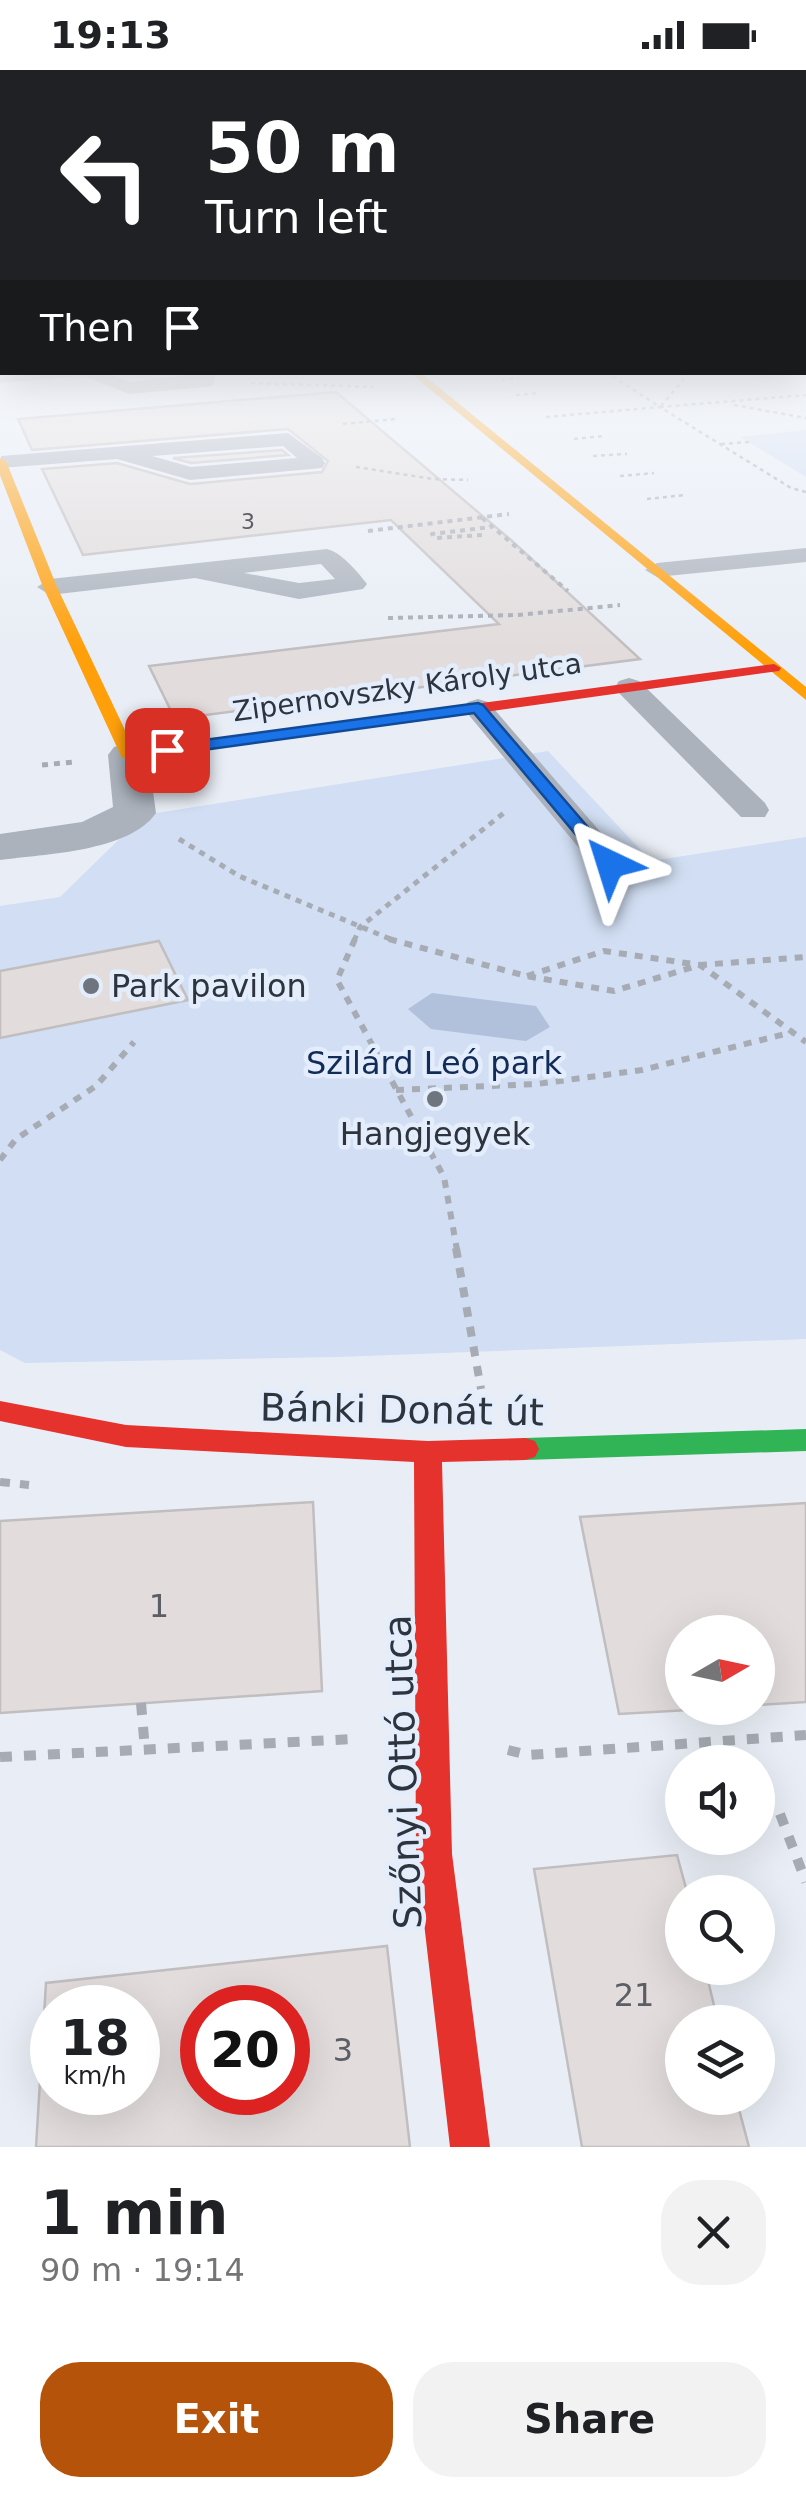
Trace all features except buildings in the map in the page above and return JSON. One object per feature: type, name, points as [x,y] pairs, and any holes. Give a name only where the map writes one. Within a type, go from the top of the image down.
[{"type":"street","points":[[516,456],[806,695]]},
{"type":"street","points":[[0,462],[50,587],[128,756],[135,812],[93,834],[0,847]]},
{"type":"street","name":"Zipernovszky Károly utca","points":[[128,756],[774,668]]},
{"type":"street","name":"Bánki Donát út","points":[[0,1411],[126,1436],[428,1452],[806,1440]]},
{"type":"street","name":"Szőnyi Ottó utca","points":[[428,1452],[434,1854],[470,2147]]},
{"type":"lane","points":[[0,462],[80,456]]},
{"type":"lane","points":[[306,456],[310,460]]},
{"type":"lane","points":[[657,570],[806,554]]},
{"type":"lane","points":[[50,587],[327,556],[354,584],[337,586]]},
{"type":"lane","points":[[629,687],[753,810]]},
{"type":"lane","points":[[478,708],[610,864]]},
{"type":"path","points":[[579,458],[604,456]]},
{"type":"path","points":[[740,456],[806,495]]},
{"type":"path","points":[[310,460],[433,479],[479,480]]},
{"type":"path","points":[[605,477],[654,473]]},
{"type":"path","points":[[634,500],[685,495]]},
{"type":"path","points":[[426,516],[435,523]]},
{"type":"path","points":[[481,517],[568,591]]},
{"type":"path","points":[[482,535],[436,538],[432,534],[492,527]]},
{"type":"path","points":[[337,586],[386,618],[518,615],[621,604]]},
{"type":"path","points":[[42,765],[53,764]]},
{"type":"path","points":[[492,1450],[444,1177],[337,980],[360,926],[540,782]]},
{"type":"path","points":[[135,812],[239,876],[409,947],[526,976],[614,990],[700,965],[806,957]]},
{"type":"path","points":[[526,976],[604,950],[700,965],[806,1042]]},
{"type":"path","points":[[396,1090],[537,1084],[642,1070],[793,1032]]},
{"type":"path","points":[[0,1160],[16,1140],[96,1086],[134,1042]]},
{"type":"path","points":[[0,1482],[34,1486]]},
{"type":"path","points":[[141,1703],[145,1750]]},
{"type":"path","points":[[497,1738],[501,1748],[528,1754],[806,1735]]},
{"type":"path","points":[[0,1757],[359,1739]]},
{"type":"path","points":[[780,1814],[806,1882]]},
{"type":"green space","points":[[771,456],[806,456],[806,477]]},
{"type":"green space","name":"Szilárd Leó park","points":[[548,751],[651,861],[806,837],[806,1339],[338,1357],[25,1363],[0,1350],[0,906],[60,897],[144,815]]},
{"type":"shaded area","points":[[432,993],[536,1006],[550,1027],[526,1041],[431,1029],[408,1009]]},
{"type":"traffic: fast","points":[[525,1449],[806,1440]]},
{"type":"traffic: slow","points":[[515,456],[806,695]]},
{"type":"traffic: slow","points":[[0,461],[50,587],[128,755],[406,718]]},
{"type":"traffic: jam","points":[[406,718],[774,668]]},
{"type":"traffic: jam","points":[[0,1411],[126,1436],[428,1452],[525,1449]]},
{"type":"traffic: jam","points":[[428,1452],[434,1854],[470,2147]]},
{"type":"place","name":"Park pavilon","points":[[91,986]]},
{"type":"place","name":"Hangjegyek","points":[[435,1099]]},
{"type":"route","points":[[167,750],[478,708],[610,864]]}]
